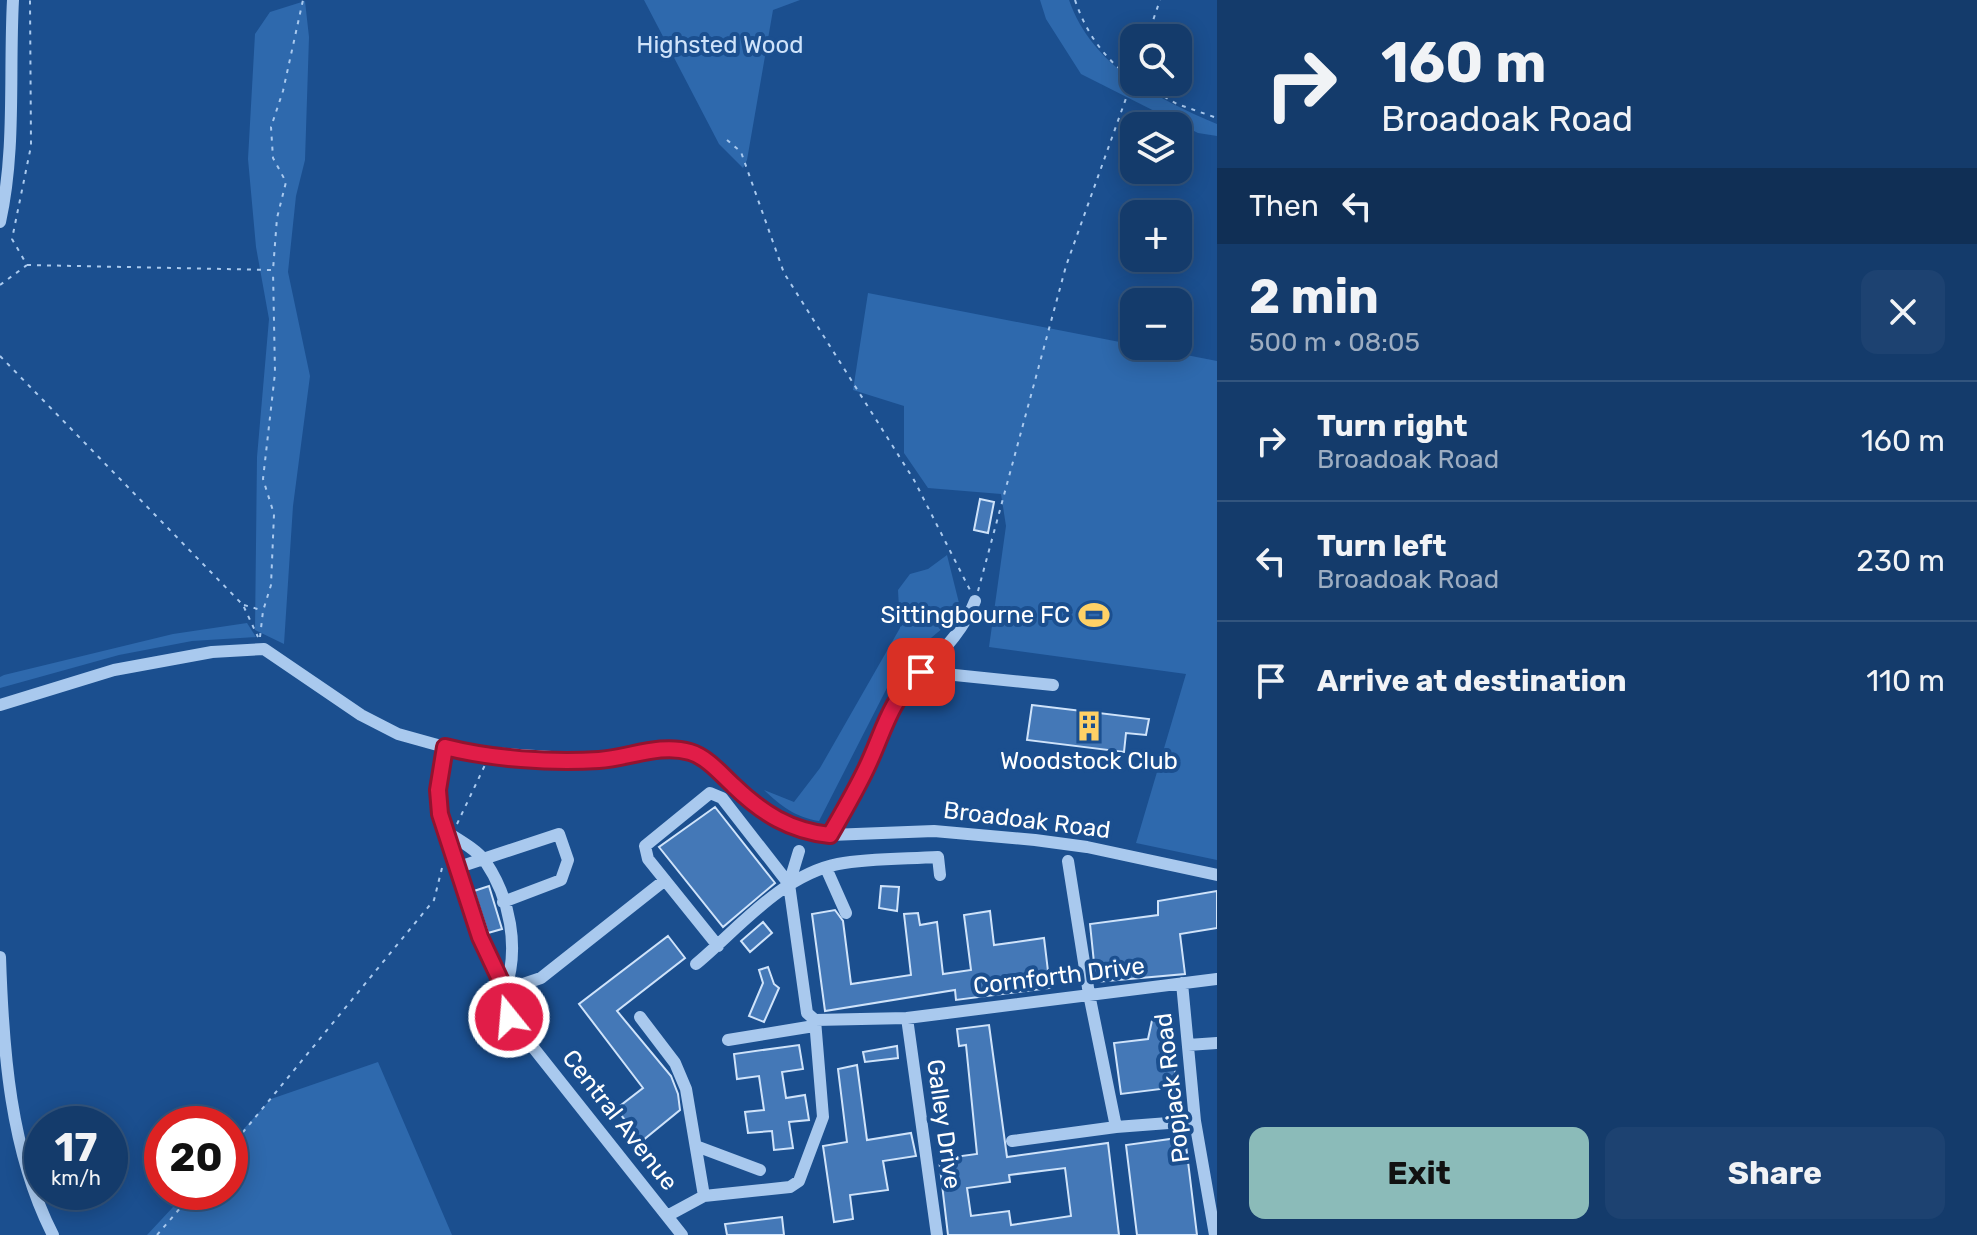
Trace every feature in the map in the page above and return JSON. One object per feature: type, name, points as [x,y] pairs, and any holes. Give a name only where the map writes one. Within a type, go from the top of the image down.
[{"type":"street","points":[[0,222],[5,198],[11,112],[13,0]]},
{"type":"street","points":[[830,835],[867,768],[885,717],[908,683],[933,661],[970,616],[975,601]]},
{"type":"street","name":"Broadoak Road","points":[[0,705],[114,670],[212,652],[264,649],[361,715],[398,734],[445,747],[491,754],[599,760],[664,750],[693,753],[773,817],[802,832],[830,835],[934,831],[1035,840],[1087,847],[1217,875]]},
{"type":"street","points":[[933,661],[945,674],[1053,685]]},
{"type":"street","name":"Central Avenue","points":[[445,747],[438,790],[448,836],[456,868],[492,969],[505,990],[509,1017],[682,1235]]},
{"type":"street","points":[[718,946],[648,859],[645,846],[710,793],[722,798],[789,884]]},
{"type":"street","points":[[456,868],[559,834],[568,860],[561,880],[503,902]]},
{"type":"street","points":[[448,836],[483,858],[503,902],[513,932],[513,958],[505,990]]},
{"type":"street","points":[[667,1216],[704,1196],[790,1187],[799,1181],[807,1162],[823,1117],[814,1023],[807,1013],[789,884],[799,851]]},
{"type":"street","points":[[696,964],[789,884],[826,868],[871,860],[938,857],[940,875]]},
{"type":"street","points":[[1068,861],[1089,994],[1116,1127]]},
{"type":"street","points":[[826,868],[846,913]]},
{"type":"street","points":[[505,990],[541,978],[665,880]]},
{"type":"street","points":[[0,957],[12,1095],[32,1193],[53,1235]]},
{"type":"street","name":"Cornforth Drive","points":[[728,1040],[814,1023],[907,1018],[1217,979]]},
{"type":"street","name":"Popjack Road","points":[[1182,983],[1195,1121],[1215,1235]]},
{"type":"street","points":[[640,1017],[681,1076],[704,1196]]},
{"type":"street","name":"Galley Drive","points":[[907,1018],[937,1235]]},
{"type":"street","points":[[1188,1045],[1217,1043]]},
{"type":"street","points":[[1012,1141],[1116,1127],[1195,1121]]},
{"type":"street","points":[[696,1146],[760,1170]]},
{"type":"path","points":[[27,265],[12,239],[31,146],[30,0]]},
{"type":"path","points":[[0,356],[243,605],[260,641],[263,611],[271,585],[274,514],[263,479],[275,373],[273,270],[277,218],[286,182],[273,158],[271,127],[283,91],[303,0]]},
{"type":"path","points":[[1075,0],[1095,42],[1120,69]]},
{"type":"path","points":[[1152,24],[1160,0]]},
{"type":"path","points":[[975,601],[1066,266],[1129,96]]},
{"type":"path","points":[[1164,96],[1217,118]]},
{"type":"path","points":[[727,140],[741,152],[784,273],[914,480],[975,601]]},
{"type":"path","points":[[0,285],[27,265],[273,270]]},
{"type":"path","points":[[243,605],[263,611]]},
{"type":"path","points":[[248,1126],[434,900],[448,836],[491,754]]},
{"type":"path","points":[[157,1235],[179,1210]]},
{"type":"green space","name":"Highsted Wood","points":[[644,0],[800,0],[773,10],[747,160],[743,168],[719,144]]},
{"type":"green space","points":[[1040,0],[1069,0],[1093,44],[1120,69],[1120,94],[1081,74],[1046,19]]},
{"type":"green space","points":[[305,1],[309,37],[305,160],[296,196],[288,272],[310,376],[293,506],[284,644],[255,630],[257,457],[269,319],[256,247],[248,159],[255,34],[270,12]]},
{"type":"green space","points":[[1125,96],[1158,96],[1191,112],[1156,112]]},
{"type":"green space","points":[[1192,113],[1217,124],[1217,136],[1192,130]]},
{"type":"green space","points":[[868,293],[1120,342],[1120,360],[1192,360],[1192,356],[1217,361],[1217,860],[1136,843],[1186,674],[989,647],[1006,526],[1001,494],[928,488],[904,453],[904,406],[853,390]]},
{"type":"green space","points":[[947,555],[959,603],[955,618],[908,657],[890,682],[819,821],[789,810],[764,790],[794,802],[820,768],[900,628],[898,590],[910,574],[928,569]]},
{"type":"green space","points":[[247,623],[256,637],[192,641],[119,655],[0,688],[0,677],[4,675],[173,634]]},
{"type":"green space","points":[[378,1062],[452,1235],[147,1235],[170,1210],[248,1210],[248,1124],[271,1099]]},
{"type":"building","points":[[980,499],[994,502],[988,533],[974,530]]},
{"type":"building","name":"Woodstock Club","points":[[1032,705],[1149,719],[1146,735],[1126,733],[1124,752],[1027,740]]},
{"type":"building","points":[[715,807],[775,883],[723,927],[659,847]]},
{"type":"building","points":[[489,886],[502,929],[488,933],[474,891]]},
{"type":"building","points":[[881,886],[899,887],[897,911],[879,908]]},
{"type":"building","points":[[1217,891],[1217,928],[1180,934],[1185,974],[1096,982],[1090,924],[1158,915],[1158,901]]},
{"type":"building","points":[[835,910],[843,921],[851,984],[911,975],[904,914],[918,913],[920,925],[937,922],[943,974],[971,970],[964,915],[990,911],[994,945],[1044,938],[1050,988],[956,1000],[955,990],[825,1011],[812,914]]},
{"type":"building","points":[[763,922],[772,933],[750,952],[741,941]]},
{"type":"building","points":[[668,936],[685,958],[617,1011],[671,1076],[678,1094],[680,1110],[642,1141],[616,1109],[643,1088],[579,1004]]},
{"type":"building","points":[[768,967],[774,984],[779,988],[764,1022],[749,1016],[763,983],[759,970]]},
{"type":"building","points":[[1153,1016],[1165,1019],[1160,1037],[1171,1036],[1177,1087],[1121,1094],[1114,1043],[1148,1039]]},
{"type":"building","points":[[989,1025],[1007,1157],[1108,1143],[1119,1235],[948,1235],[939,1159],[977,1154],[966,1045],[959,1046],[957,1029]],"holes":[[[1065,1168],[1071,1216],[1011,1225],[1009,1211],[971,1216],[967,1188],[1010,1182],[1009,1175]]]},
{"type":"building","points":[[799,1045],[803,1069],[782,1072],[786,1098],[805,1095],[809,1120],[789,1122],[793,1148],[774,1150],[772,1131],[748,1133],[745,1112],[764,1110],[759,1076],[737,1079],[734,1054]]},
{"type":"building","points":[[897,1046],[898,1058],[865,1062],[863,1052]]},
{"type":"building","points":[[857,1065],[867,1140],[911,1133],[916,1156],[883,1161],[888,1190],[850,1195],[853,1219],[834,1222],[823,1146],[847,1142],[838,1069]]},
{"type":"building","points":[[1185,1137],[1197,1235],[1137,1235],[1126,1145]]},
{"type":"building","points":[[782,1217],[784,1235],[727,1235],[725,1224]]},
{"type":"place","name":"Sittingbourne FC","points":[[1094,615]]},
{"type":"place","name":"Woodstock Club","points":[[1089,726]]},
{"type":"route","points":[[509,1017],[505,990],[492,969],[480,937],[440,814],[438,790],[445,747],[503,755],[599,760],[676,749],[704,759],[782,823],[802,832],[830,835],[867,768],[885,717],[908,683],[921,672]]}]
